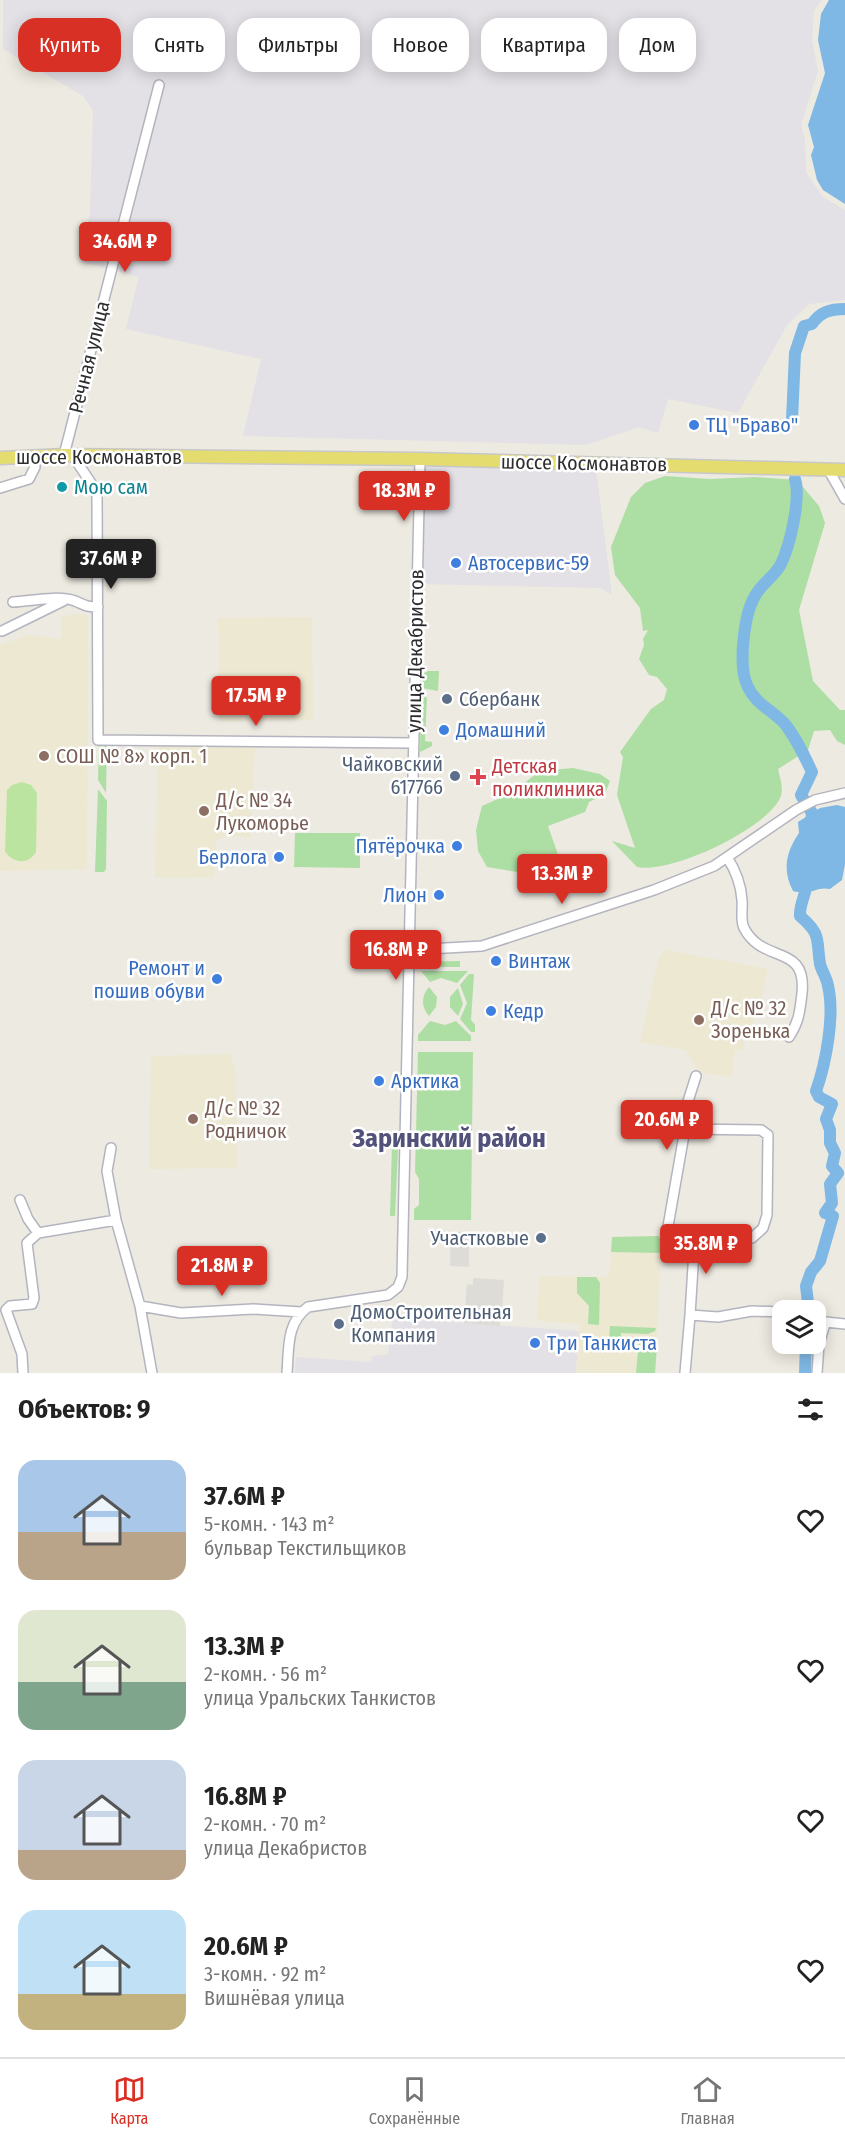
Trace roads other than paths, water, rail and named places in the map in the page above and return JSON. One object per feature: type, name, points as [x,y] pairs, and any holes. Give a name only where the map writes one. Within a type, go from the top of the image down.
[{"type":"main road","name":"шоссе Космонавтов","points":[[0,458],[69,455],[420,459],[845,470]]},
{"type":"street","name":"Речная улица","points":[[69,455],[159,85]]},
{"type":"street","points":[[69,455],[97,492],[98,740],[414,743]]},
{"type":"street","points":[[0,488],[29,479],[34,467],[34,456]]},
{"type":"street","name":"улица Декабристов","points":[[140,1306],[181,1313],[253,1309],[301,1312],[308,1307],[388,1295],[398,1287],[402,1276],[420,459]]},
{"type":"street","points":[[828,469],[845,499]]},
{"type":"street","points":[[13,602],[66,600],[75,601],[83,607],[98,607]]},
{"type":"street","points":[[2,632],[66,600]]},
{"type":"street","points":[[410,950],[482,946],[654,890],[714,866],[796,810],[815,800],[845,793]]},
{"type":"street","points":[[727,857],[740,882],[742,924],[751,941],[765,951],[794,959],[801,968],[804,979],[799,1022],[789,1037]]},
{"type":"street","points":[[685,1129],[761,1130],[768,1135],[770,1143],[767,1215],[760,1232],[752,1238],[732,1239],[667,1232],[685,1129],[683,1117],[696,1076]]},
{"type":"street","points":[[111,1148],[107,1171],[116,1220],[140,1306],[152,1373]]},
{"type":"street","points":[[20,1200],[28,1219],[38,1233]]},
{"type":"street","points":[[23,1373],[22,1354],[6,1310],[10,1306],[32,1304],[34,1298],[27,1243],[38,1233],[116,1220]]},
{"type":"street","points":[[685,1373],[695,1234]]},
{"type":"street","points":[[690,1315],[718,1317],[752,1311],[772,1312]]},
{"type":"street","points":[[287,1373],[292,1324],[301,1312]]},
{"type":"street","points":[[826,1323],[845,1324]]},
{"type":"street","points":[[817,1373],[818,1354]]},
{"type":"water","points":[[829,0],[845,0],[845,204],[823,190],[817,180],[811,155],[814,147],[808,125],[825,73],[818,40],[821,14]]},
{"type":"water","points":[[837,805],[845,807],[845,864],[842,880],[830,889],[793,891],[787,876],[787,861],[791,847],[799,833],[798,822],[820,808]]},
{"type":"waterway","points":[[792,420],[795,353],[804,326],[812,324],[826,312],[845,309]]},
{"type":"waterway","points":[[795,479],[796,510],[788,546],[781,564],[751,604],[745,627],[743,665],[750,692],[785,724],[812,772],[801,795],[812,813],[810,830]]},
{"type":"waterway","points":[[807,880],[800,916],[812,928],[817,938],[820,964],[827,980],[830,998],[830,1025],[826,1053],[816,1091],[819,1097],[832,1104],[826,1119],[830,1130],[830,1143],[835,1153],[832,1166],[838,1173],[830,1184],[832,1203],[825,1213],[833,1216],[820,1261],[811,1272],[806,1286],[808,1300]]},
{"type":"waterway","points":[[805,1373],[806,1354]]},
{"type":"place","name":"ТЦ \"Браво\"","points":[[694,425]]},
{"type":"place","name":"Мою сам","points":[[62,487]]},
{"type":"place","name":"Автосервис-59","points":[[456,563]]},
{"type":"place","name":"Сбербанк","points":[[447,699]]},
{"type":"place","name":"Домашний","points":[[444,730]]},
{"type":"place","name":"СОШ № 8» корп. 1","points":[[44,756]]},
{"type":"place","name":"Чайковский 617766","points":[[455,776]]},
{"type":"place","name":"Детская поликлиника","points":[[478,777]]},
{"type":"place","name":"Д/с № 34 Лукоморье","points":[[204,811]]},
{"type":"place","name":"Пятёрочка","points":[[457,846]]},
{"type":"place","name":"Берлога","points":[[279,857]]},
{"type":"place","name":"Лион","points":[[439,895]]},
{"type":"place","name":"Винтаж","points":[[496,961]]},
{"type":"place","name":"Ремонт и пошив обуви","points":[[217,979]]},
{"type":"place","name":"Кедр","points":[[491,1011]]},
{"type":"place","name":"Д/с № 32 Зоренька","points":[[699,1020]]},
{"type":"place","name":"Арктика","points":[[379,1081]]},
{"type":"place","name":"Д/с № 32 Родничок","points":[[193,1119]]},
{"type":"place","name":"Участковые","points":[[541,1238]]},
{"type":"place","name":"ДомоСтроительная Компания","points":[[339,1324]]},
{"type":"place","name":"Три Танкиста","points":[[535,1343]]},
{"type":"district","name":"Заринский район","points":[[449,1138]]}]
